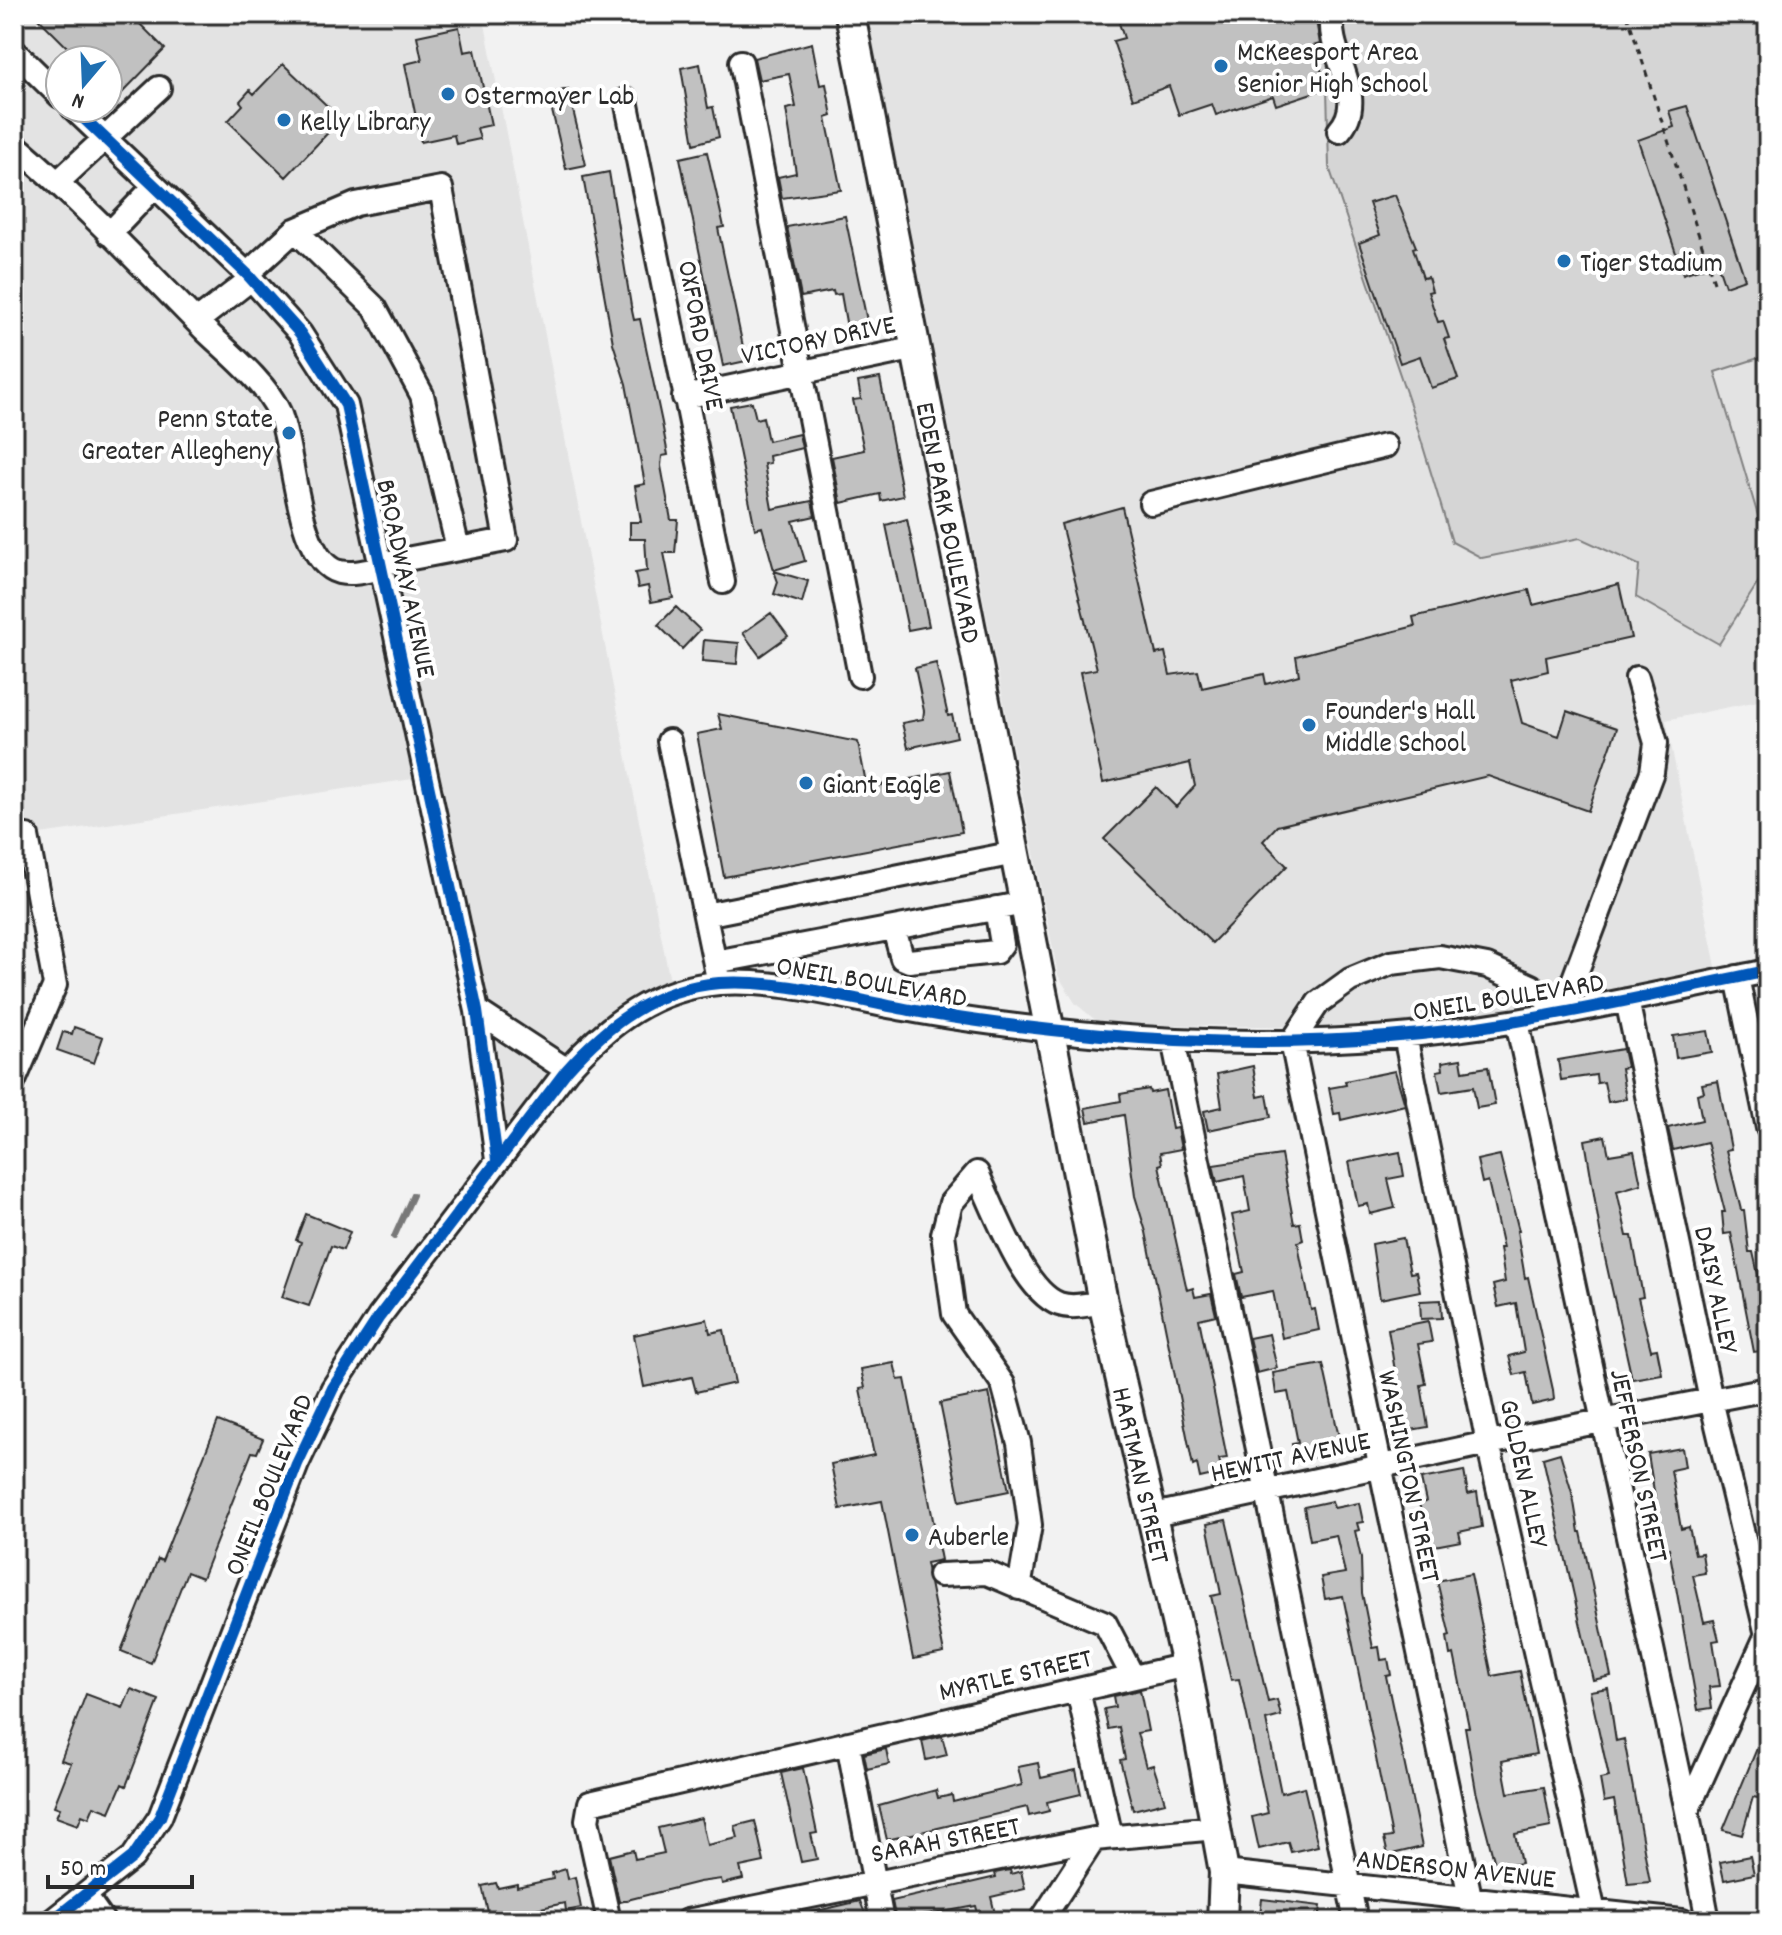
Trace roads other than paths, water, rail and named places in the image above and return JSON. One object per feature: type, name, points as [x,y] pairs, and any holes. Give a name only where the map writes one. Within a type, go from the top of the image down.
[{"type":"main road","name":"EDEN PARK BOULEVARD","points":[[850,14],[1050,1029]]},
{"type":"main road","name":"HARTMAN STREET","points":[[1050,1029],[1103,1302],[1186,1665],[1224,1872],[1222,1921]]},
{"type":"street","points":[[1333,14],[1332,35],[1353,106],[1349,120],[1339,131]]},
{"type":"street","points":[[14,51],[44,80]]},
{"type":"street","points":[[741,62],[860,676]]},
{"type":"street","points":[[58,182],[159,88]]},
{"type":"street","name":"OXFORD DRIVE","points":[[626,100],[723,582]]},
{"type":"street","name":"BROADWAY AVENUE","points":[[90,124],[249,276],[300,333],[346,405],[477,1011],[497,1160]]},
{"type":"street","points":[[14,144],[58,182],[109,234],[251,375],[279,411],[310,540],[321,559],[335,571],[352,574],[506,540],[441,188],[356,204],[295,230],[249,276],[197,321]]},
{"type":"street","points":[[109,234],[155,186]]},
{"type":"street","points":[[295,230],[375,308],[422,395],[458,549]]},
{"type":"street","name":"VICTORY DRIVE","points":[[684,397],[917,348]]},
{"type":"street","points":[[1151,503],[1385,446]]},
{"type":"street","points":[[1292,1042],[1318,1003],[1350,980],[1391,963],[1440,957],[1487,966],[1531,986],[1561,1013],[1652,772],[1656,743],[1637,678]]},
{"type":"street","points":[[669,741],[717,973],[894,929],[1025,903]]},
{"type":"street","points":[[14,838],[27,836],[55,985],[14,1081]]},
{"type":"street","points":[[705,915],[1015,853]]},
{"type":"street","points":[[894,929],[902,958],[909,961],[996,952],[1002,944],[996,908]]},
{"type":"street","name":"ONEIL BOULEVARD","points":[[52,1921],[133,1857],[160,1817],[297,1464],[333,1388],[379,1317],[567,1070],[593,1041],[632,1011],[717,973],[984,1024],[1173,1040],[1292,1042],[1405,1036],[1517,1022],[1768,971]]},
{"type":"street","points":[[1737,977],[1768,1128]]},
{"type":"street","name":"DAISY ALLEY","points":[[1627,1000],[1711,1400],[1768,1634]]},
{"type":"street","points":[[477,1011],[567,1070]]},
{"type":"street","name":"JEFFERSON STREET","points":[[1517,1022],[1708,1921]]},
{"type":"street","name":"GOLDEN ALLEY","points":[[1405,1036],[1488,1443],[1595,1916]]},
{"type":"street","points":[[1173,1040],[1356,1921]]},
{"type":"street","name":"WASHINGTON STREET","points":[[1292,1042],[1378,1467],[1473,1911]]},
{"type":"street","points":[[1019,1588],[1030,1525],[1019,1443],[1003,1384],[954,1314],[943,1234],[951,1203],[977,1173],[1030,1280],[1044,1298],[1063,1306],[1103,1302]]},
{"type":"street","name":"HEWITT AVENUE","points":[[1154,1515],[1488,1443],[1768,1389]]},
{"type":"street","points":[[940,1575],[987,1573],[1105,1623],[1133,1677]]},
{"type":"street","points":[[1687,1811],[1768,1634]]},
{"type":"street","name":"MYRTLE STREET","points":[[609,1921],[587,1820],[590,1803],[1186,1665]]},
{"type":"street","points":[[1041,1921],[1102,1838],[1078,1690]]},
{"type":"street","points":[[854,1742],[882,1921]]},
{"type":"street","name":"SARAH STREET","points":[[687,1921],[1102,1838],[1217,1828]]},
{"type":"street","name":"ANDERSON AVENUE","points":[[1224,1872],[1349,1887],[1473,1911],[1682,1921]]},
{"type":"street","points":[[86,1897],[103,1921]]},
{"type":"waterway","points":[[394,1237],[413,1195]]},
{"type":"place","name":"McKeesport Area Senior High School","points":[[1221,66]]},
{"type":"place","name":"Ostermayer Lab","points":[[448,94]]},
{"type":"place","name":"Kelly Library","points":[[284,120]]},
{"type":"place","name":"Tiger Stadium","points":[[1564,261]]},
{"type":"place","name":"Penn State Greater Allegheny","points":[[289,433]]},
{"type":"place","name":"Founder's Hall Middle School","points":[[1309,725]]},
{"type":"place","name":"Giant Eagle","points":[[806,783]]},
{"type":"place","name":"Auberle","points":[[912,1535]]}]
